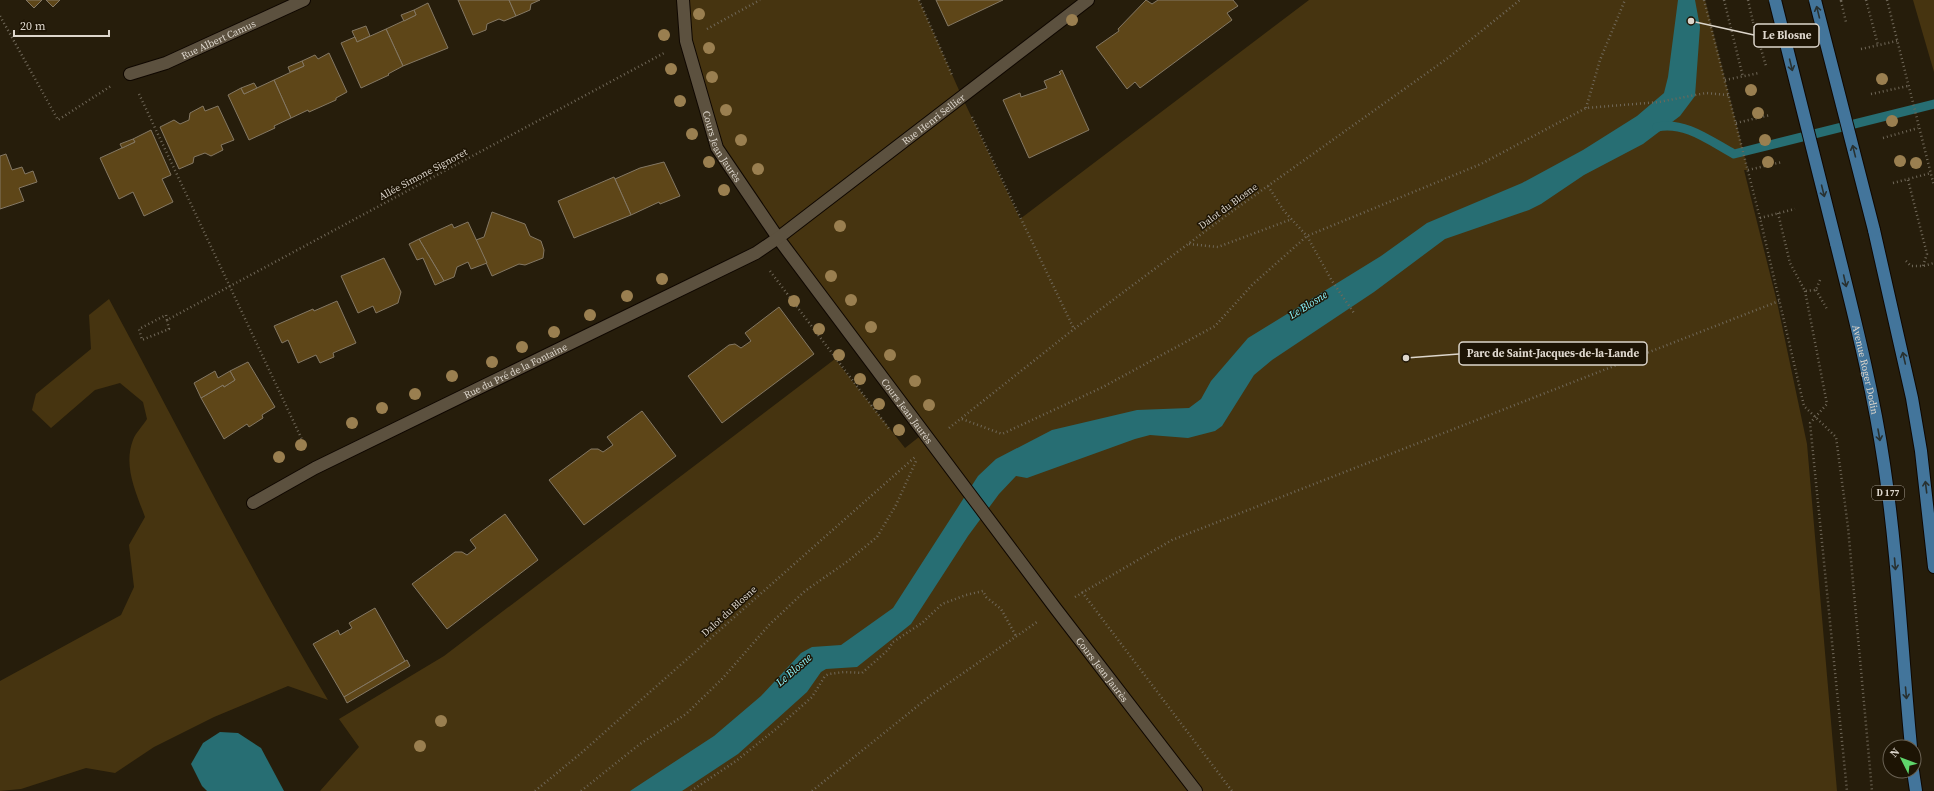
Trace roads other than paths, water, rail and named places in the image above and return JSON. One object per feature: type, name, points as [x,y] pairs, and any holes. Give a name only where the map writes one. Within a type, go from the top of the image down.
[{"type":"main road","name":"Avenue Roger Dodin","points":[[1775,0],[1866,364],[1884,465],[1894,549],[1909,739]]},
{"type":"main road","points":[[1815,0],[1874,230],[1912,398],[1921,451],[1934,567]]},
{"type":"main road","points":[[1915,779],[1916,791]]},
{"type":"street","name":"Rue Albert Camus","points":[[130,74],[166,63],[304,0]]},
{"type":"street","name":"Cours Jean Jaurès","points":[[682,0],[686,41],[717,148],[778,238],[1056,609],[1196,791]]},
{"type":"street","name":"Rue Henri Sellier","points":[[778,238],[1088,0]]},
{"type":"street","name":"Rue du Pré de la Fontaine","points":[[253,503],[315,468],[756,253],[778,238]]},
{"type":"water","points":[[1678,0],[1695,0],[1700,27],[1695,96],[1680,116],[1643,144],[1584,175],[1541,204],[1529,210],[1445,239],[1374,292],[1272,360],[1254,375],[1222,426],[1215,431],[1188,438],[1150,435],[1027,478],[1016,476],[999,494],[968,536],[911,624],[857,667],[826,669],[821,672],[807,692],[738,754],[682,791],[630,791],[714,736],[761,696],[801,653],[812,647],[841,645],[893,608],[978,476],[996,459],[1052,430],[1137,410],[1189,408],[1201,399],[1211,381],[1248,338],[1381,256],[1427,223],[1522,183],[1583,150],[1637,116],[1664,93],[1668,77]]},
{"type":"water","points":[[220,732],[238,733],[261,748],[284,791],[207,791],[202,786],[191,764],[203,743]]},
{"type":"waterway","name":"Le Blosne","points":[[1657,127],[1667,126],[1687,129],[1734,154],[1934,104]]},
{"type":"place","name":"Le Blosne","points":[[1691,21]]},
{"type":"place","name":"Parc de Saint-Jacques-de-la-Lande","points":[[1406,358]]}]
